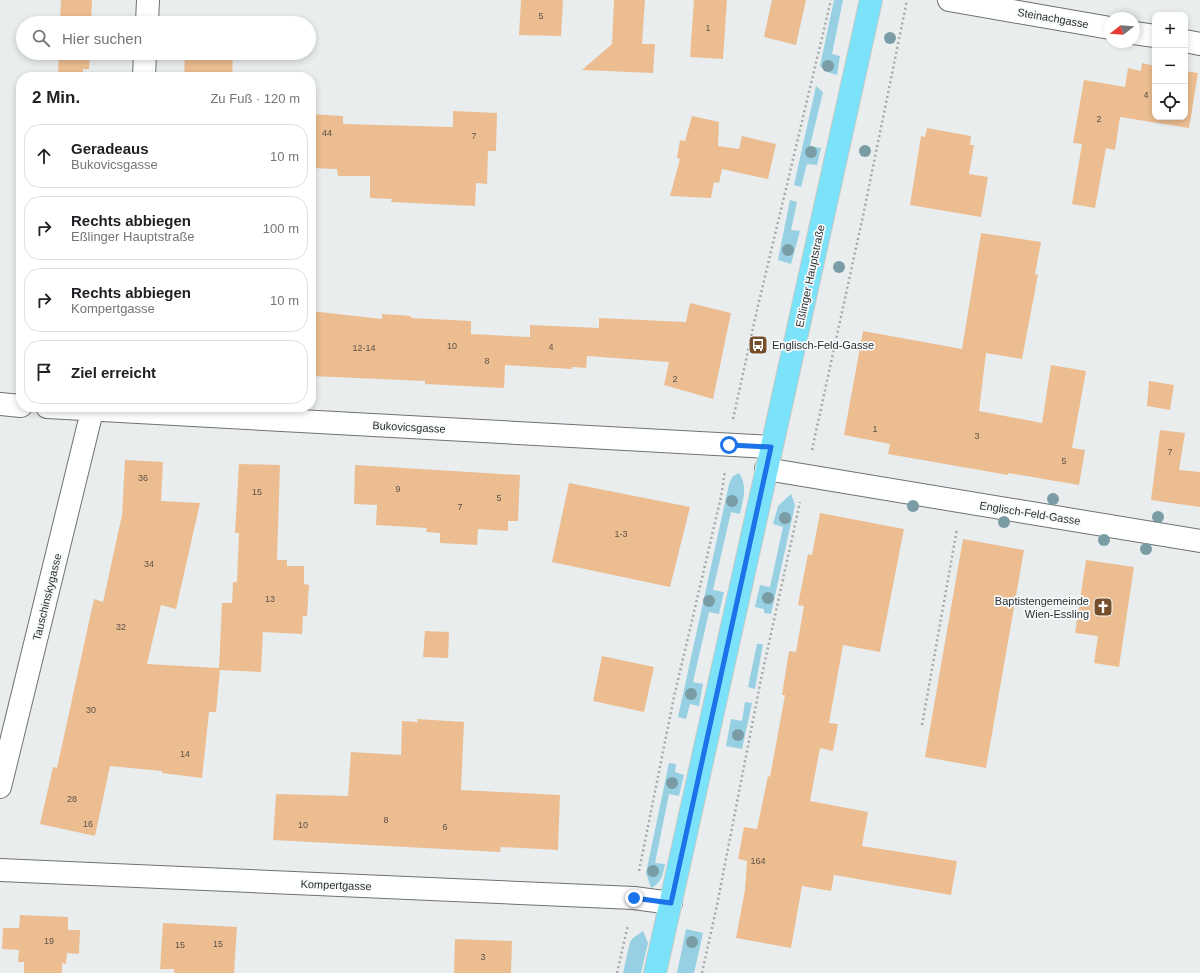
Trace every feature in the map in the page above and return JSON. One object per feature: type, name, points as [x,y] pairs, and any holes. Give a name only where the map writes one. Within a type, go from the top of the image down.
[{"type":"main road","name":"Eßlinger Hauptstraße","points":[[654,973],[671,903],[871,0]]},
{"type":"street","points":[[147,16],[148,0]]},
{"type":"street","name":"Steinachgasse","points":[[949,0],[1104,27]]},
{"type":"street","points":[[1140,33],[1152,35]]},
{"type":"street","points":[[1188,42],[1200,44]]},
{"type":"street","points":[[144,72],[145,60]]},
{"type":"street","points":[[0,404],[16,406]]},
{"type":"street","name":"Tauschinskygasse","points":[[0,787],[92,412]]},
{"type":"street","name":"Bukovicsgasse","points":[[163,412],[771,447]]},
{"type":"street","name":"Englisch-Feld-Gasse","points":[[766,469],[1200,541]]},
{"type":"street","name":"Kompertgasse","points":[[0,870],[634,898],[671,903]]},
{"type":"path","points":[[732,426],[757,310],[831,0]]},
{"type":"path","points":[[810,457],[864,211],[907,0]]},
{"type":"path","points":[[639,873],[674,697],[721,497],[725,468]]},
{"type":"path","points":[[702,973],[717,905],[761,679],[801,498]]},
{"type":"path","points":[[922,725],[962,501]]},
{"type":"path","points":[[617,973],[629,920]]},
{"type":"shaded area","points":[[834,0],[843,0],[832,54],[840,56],[837,75],[827,72],[820,66]]},
{"type":"shaded area","points":[[816,86],[823,92],[810,146],[821,148],[817,165],[807,164],[801,187],[794,185]]},
{"type":"shaded area","points":[[790,200],[797,202],[791,230],[800,231],[791,264],[778,260]]},
{"type":"shaded area","points":[[739,473],[742,478],[744,488],[740,514],[731,512],[713,590],[724,592],[719,614],[709,612],[693,682],[703,684],[699,706],[690,704],[686,719],[678,717],[729,484],[733,476]]},
{"type":"shaded area","points":[[791,494],[795,505],[771,614],[764,613],[764,609],[755,607],[760,585],[770,587],[783,527],[773,524],[778,506]]},
{"type":"shaded area","points":[[757,644],[763,644],[755,689],[748,687]]},
{"type":"shaded area","points":[[745,702],[752,703],[742,749],[726,746],[731,719],[742,721]]},
{"type":"shaded area","points":[[669,763],[676,764],[675,772],[684,775],[679,796],[669,794],[655,863],[665,864],[659,881],[651,888],[646,873]]},
{"type":"shaded area","points":[[686,929],[703,933],[694,973],[677,973]]},
{"type":"shaded area","points":[[643,931],[648,943],[641,973],[623,973],[630,942]]},
{"type":"building","points":[[61,0],[92,0],[91,16],[60,16]]},
{"type":"building","points":[[521,0],[563,0],[561,36],[519,35]]},
{"type":"building","points":[[614,0],[645,0],[642,44],[655,44],[653,73],[582,70],[612,44]]},
{"type":"building","points":[[694,0],[727,0],[723,59],[690,57]]},
{"type":"building","points":[[772,0],[806,0],[796,45],[764,37]]},
{"type":"building","points":[[59,60],[90,60],[89,69],[83,69],[83,72],[58,72]]},
{"type":"building","points":[[185,60],[233,60],[232,72],[184,72]]},
{"type":"building","points":[[1142,63],[1152,65],[1152,120],[1188,120],[1188,71],[1198,73],[1189,128],[1120,117],[1115,150],[1106,148],[1095,208],[1072,204],[1082,144],[1073,143],[1084,80],[1125,87],[1128,68],[1141,71]]},
{"type":"building","points":[[453,111],[497,113],[496,151],[488,151],[487,184],[476,183],[475,206],[391,202],[392,199],[370,198],[370,176],[338,176],[337,169],[316,168],[316,114],[343,116],[343,124],[453,127]]},
{"type":"building","points":[[692,116],[719,122],[718,146],[739,149],[742,136],[776,144],[768,179],[722,169],[719,183],[714,182],[711,198],[670,196],[680,159],[677,158],[680,140],[685,141]]},
{"type":"building","points":[[927,128],[971,136],[970,145],[974,145],[969,174],[988,177],[981,217],[910,205],[921,136],[925,137]]},
{"type":"building","points":[[981,233],[1041,242],[1035,274],[1038,275],[1022,359],[986,353],[979,411],[1042,423],[1051,365],[1086,371],[1072,448],[1085,450],[1079,485],[1008,473],[1008,475],[888,454],[890,444],[844,435],[863,331],[962,349]]},
{"type":"building","points":[[690,303],[731,313],[713,399],[664,385],[669,362],[587,356],[586,368],[572,367],[572,369],[505,365],[504,388],[425,384],[425,381],[316,376],[316,312],[382,319],[382,314],[411,316],[411,318],[471,321],[471,334],[530,337],[530,325],[599,328],[599,318],[686,322]]},
{"type":"building","points":[[1149,381],[1174,385],[1170,410],[1147,406]]},
{"type":"building","points":[[1160,430],[1185,433],[1179,470],[1200,472],[1200,507],[1151,500]]},
{"type":"building","points":[[125,460],[163,462],[161,501],[200,503],[176,609],[161,605],[147,664],[219,668],[222,603],[232,603],[233,582],[237,582],[239,533],[235,533],[239,464],[280,465],[277,560],[287,560],[287,566],[304,566],[304,584],[309,585],[307,616],[303,616],[302,634],[263,632],[261,672],[220,670],[216,712],[209,712],[202,778],[162,773],[162,771],[110,766],[95,836],[40,824],[53,767],[57,768],[94,599],[103,602],[122,515]]},
{"type":"building","points":[[355,465],[520,475],[518,521],[508,521],[508,531],[478,529],[477,545],[440,543],[440,533],[426,532],[427,528],[376,525],[377,505],[354,504]]},
{"type":"building","points":[[569,483],[690,507],[670,587],[552,562]]},
{"type":"building","points":[[820,513],[904,529],[880,652],[843,645],[829,723],[838,724],[833,751],[820,748],[810,801],[868,812],[862,846],[957,861],[951,895],[834,875],[831,891],[802,886],[791,948],[736,938],[745,890],[747,861],[738,859],[744,827],[757,829],[768,776],[770,777],[785,695],[782,695],[789,651],[796,652],[804,606],[798,605],[808,554],[812,555]]},
{"type":"building","points":[[963,539],[1024,550],[986,768],[925,757]]},
{"type":"building","name":"Baptistengemeinde Wien-Essling","points":[[1086,560],[1134,567],[1119,667],[1094,663],[1098,636],[1075,633]]},
{"type":"building","points":[[425,631],[449,632],[448,658],[423,657]]},
{"type":"building","points":[[602,656],[654,667],[644,712],[593,701]]},
{"type":"building","points":[[417,719],[464,722],[461,790],[560,795],[558,850],[501,847],[500,852],[273,840],[276,794],[348,796],[351,752],[401,755],[402,721],[418,722]]},
{"type":"building","points":[[20,915],[68,917],[68,930],[80,930],[79,954],[67,953],[66,964],[62,963],[62,973],[24,973],[24,962],[18,962],[19,950],[2,949],[3,928],[19,928]]},
{"type":"building","points":[[163,923],[237,927],[234,973],[174,973],[174,969],[160,969]]},
{"type":"building","points":[[455,939],[512,941],[511,973],[454,973]]},
{"type":"place","name":"Englisch-Feld-Gasse","points":[[758,345]]},
{"type":"place","name":"Baptistengemeinde Wien-Essling","points":[[1103,607]]},
{"type":"route","points":[[634,898],[671,903],[771,447],[729,445]]}]
